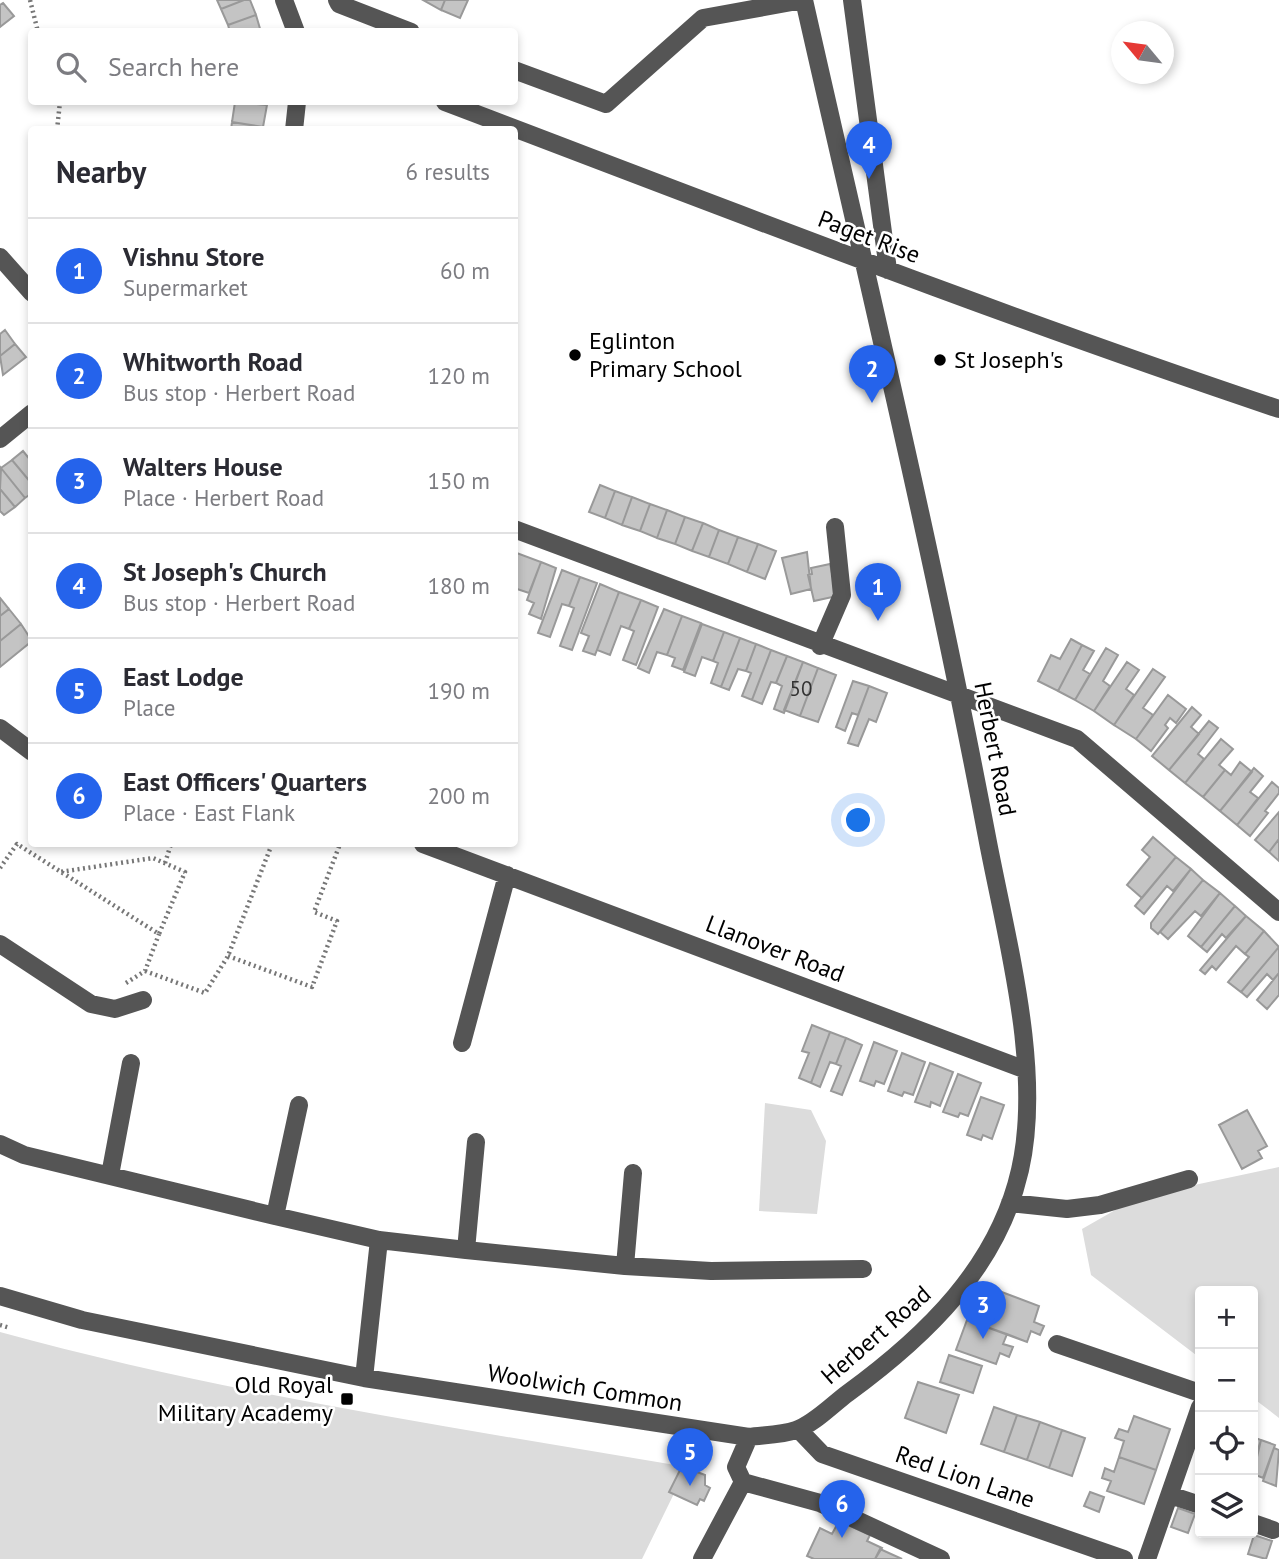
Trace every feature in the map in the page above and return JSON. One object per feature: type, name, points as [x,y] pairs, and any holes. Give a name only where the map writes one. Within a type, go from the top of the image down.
[{"type":"street","points":[[284,0],[294,28]]},
{"type":"street","points":[[337,0],[339,5],[400,28]]},
{"type":"street","points":[[518,71],[606,104],[703,18],[804,0]]},
{"type":"street","name":"Herbert Road","points":[[799,1430],[881,1369],[956,1297],[981,1262],[1010,1203],[1021,1168],[1026,1070],[1022,1023],[961,696],[804,0]]},
{"type":"street","points":[[852,0],[888,270]]},
{"type":"street","points":[[294,126],[297,105]]},
{"type":"street","name":"Paget Rise","points":[[453,105],[508,126]]},
{"type":"street","name":"Paget Rise","points":[[518,130],[1128,359],[1279,409]]},
{"type":"street","points":[[0,257],[28,285]]},
{"type":"street","points":[[0,439],[28,417]]},
{"type":"street","points":[[820,646],[842,595],[835,527]]},
{"type":"street","points":[[518,531],[820,646],[1077,739],[1279,912]]},
{"type":"street","points":[[0,729],[28,749]]},
{"type":"street","name":"Llanover Road","points":[[431,847],[1026,1070]]},
{"type":"street","points":[[462,1043],[507,875]]},
{"type":"street","points":[[0,944],[91,1004],[115,1009],[143,1000]]},
{"type":"street","points":[[110,1175],[131,1063]]},
{"type":"street","points":[[275,1216],[299,1105]]},
{"type":"street","points":[[466,1250],[476,1142]]},
{"type":"street","points":[[0,1144],[24,1155],[379,1240],[625,1266],[711,1271],[863,1269]]},
{"type":"street","points":[[625,1266],[633,1173]]},
{"type":"street","points":[[1010,1203],[1067,1209],[1100,1205],[1189,1179]]},
{"type":"street","points":[[364,1378],[379,1240]]},
{"type":"street","name":"Woolwich Common","points":[[0,1296],[82,1320],[364,1378],[749,1437],[799,1430]]},
{"type":"street","points":[[1057,1344],[1195,1391]]},
{"type":"street","points":[[1147,1559],[1198,1412]]},
{"type":"street","name":"Red Lion Lane","points":[[799,1430],[822,1454],[1124,1559]]},
{"type":"street","points":[[749,1437],[736,1467],[743,1482],[820,1503],[941,1559]]},
{"type":"street","points":[[702,1559],[743,1482]]},
{"type":"street","points":[[1170,1495],[1195,1503]]},
{"type":"street","points":[[1258,1525],[1273,1530]]},
{"type":"path","points":[[30,0],[37,28]]},
{"type":"path","points":[[57,126],[60,105]]},
{"type":"path","points":[[0,868],[18,844],[159,934]]},
{"type":"path","points":[[165,863],[170,847]]},
{"type":"path","points":[[145,971],[205,993],[228,956],[271,847]]},
{"type":"path","points":[[228,956],[312,988],[337,922],[314,912],[339,847]]},
{"type":"path","points":[[60,872],[153,858],[185,872],[145,971],[123,984]]},
{"type":"path","points":[[0,1325],[10,1328]]},
{"type":"shaded area","points":[[765,1103],[811,1110],[826,1141],[817,1214],[759,1211]]},
{"type":"shaded area","points":[[1279,1167],[1279,1418],[1258,1402],[1258,1286],[1195,1286],[1195,1354],[1091,1275],[1082,1229],[1138,1197]]},
{"type":"shaded area","points":[[0,1332],[256,1392],[687,1467],[642,1559],[0,1559]]},
{"type":"building","points":[[217,0],[244,0],[221,9]]},
{"type":"building","points":[[250,0],[256,15],[228,25],[221,9]]},
{"type":"building","points":[[423,0],[445,0],[441,10]]},
{"type":"building","points":[[445,0],[468,0],[460,18],[441,10]]},
{"type":"building","points":[[3,3],[14,16],[0,27],[0,5]]},
{"type":"building","points":[[256,15],[260,28],[229,28],[228,25]]},
{"type":"building","points":[[235,105],[267,105],[263,126],[232,122]]},
{"type":"building","points":[[232,122],[257,126],[232,126]]},
{"type":"building","points":[[5,330],[15,344],[0,356],[0,334]]},
{"type":"building","points":[[15,344],[26,357],[3,375],[0,356]]},
{"type":"building","points":[[23,451],[28,457],[28,479],[12,460]]},
{"type":"building","points":[[12,460],[28,479],[28,496],[25,498],[1,468]]},
{"type":"building","points":[[1,468],[25,498],[15,507],[0,489]]},
{"type":"building","points":[[600,485],[615,491],[605,518],[589,512]]},
{"type":"building","points":[[0,489],[15,507],[4,515],[0,511]]},
{"type":"building","points":[[615,491],[632,497],[622,525],[605,518]]},
{"type":"building","points":[[632,497],[650,504],[640,531],[622,525]]},
{"type":"building","points":[[650,504],[667,510],[657,538],[640,531]]},
{"type":"building","points":[[667,510],[685,517],[675,544],[657,538]]},
{"type":"building","points":[[685,517],[703,523],[692,551],[675,544]]},
{"type":"building","points":[[703,523],[719,530],[709,557],[692,551]]},
{"type":"building","points":[[719,530],[738,537],[728,564],[709,557]]},
{"type":"building","points":[[738,537],[758,544],[747,572],[728,564]]},
{"type":"building","points":[[758,544],[776,551],[765,579],[747,572]]},
{"type":"building","points":[[807,552],[811,589],[791,594],[782,558]]},
{"type":"building","points":[[518,553],[541,562],[529,593],[518,589]]},
{"type":"building","points":[[541,562],[556,568],[541,619],[529,614],[534,603],[527,600]]},
{"type":"building","points":[[830,564],[837,596],[814,601],[808,575],[812,574],[811,568]]},
{"type":"building","points":[[562,570],[580,577],[569,606],[562,604],[550,637],[538,633]]},
{"type":"building","points":[[580,577],[597,583],[572,650],[560,646],[574,608],[569,606]]},
{"type":"building","points":[[600,584],[619,592],[595,655],[583,651],[589,636],[581,633]]},
{"type":"building","points":[[619,592],[641,600],[629,629],[621,626],[610,655],[597,650]]},
{"type":"building","points":[[0,598],[9,609],[0,616]]},
{"type":"building","points":[[641,600],[658,607],[636,665],[623,660],[634,631],[629,629]]},
{"type":"building","points":[[9,609],[21,624],[0,641],[0,616]]},
{"type":"building","points":[[664,609],[682,616],[667,655],[657,652],[649,673],[638,668]]},
{"type":"building","points":[[682,616],[701,623],[683,670],[672,666],[675,658],[667,655]]},
{"type":"building","points":[[21,624],[28,635],[28,644],[0,667],[0,641]]},
{"type":"building","points":[[702,624],[724,632],[713,661],[702,657],[695,676],[684,672]]},
{"type":"building","points":[[724,632],[740,638],[721,687],[711,683],[718,663],[713,661]]},
{"type":"building","points":[[740,638],[756,644],[746,671],[738,669],[729,690],[721,687]]},
{"type":"building","points":[[1071,639],[1082,645],[1058,691],[1038,681],[1051,655],[1060,659]]},
{"type":"building","points":[[756,644],[771,650],[752,700],[742,696],[751,673],[746,671]]},
{"type":"building","points":[[1082,645],[1094,651],[1083,670],[1090,674],[1075,700],[1058,691]]},
{"type":"building","points":[[1106,648],[1118,655],[1103,681],[1110,686],[1094,711],[1075,700]]},
{"type":"building","points":[[771,650],[787,656],[776,683],[771,682],[762,704],[752,700]]},
{"type":"building","points":[[787,656],[803,662],[784,713],[774,709],[782,686],[776,683]]},
{"type":"building","points":[[803,662],[818,668],[800,716],[784,710]]},
{"type":"building","points":[[1127,662],[1139,670],[1126,689],[1134,695],[1114,725],[1094,711]]},
{"type":"building","points":[[818,668],[836,675],[818,722],[800,716]]},
{"type":"building","points":[[1153,669],[1165,677],[1143,708],[1153,715],[1136,739],[1114,725]]},
{"type":"building","points":[[853,681],[869,686],[858,715],[852,713],[845,731],[836,727]]},
{"type":"building","points":[[869,686],[887,693],[876,722],[869,719],[858,746],[848,743]]},
{"type":"building","points":[[1168,695],[1186,709],[1176,723],[1170,718],[1165,725],[1168,728],[1151,751],[1136,739]]},
{"type":"building","points":[[1192,707],[1201,715],[1191,727],[1199,734],[1169,770],[1152,756]]},
{"type":"building","points":[[1209,721],[1218,728],[1198,754],[1204,759],[1185,783],[1169,770]]},
{"type":"building","points":[[1221,739],[1233,749],[1219,765],[1225,770],[1203,797],[1185,783]]},
{"type":"building","points":[[1240,762],[1252,772],[1220,811],[1203,797],[1225,770],[1231,775]]},
{"type":"building","points":[[1254,768],[1263,776],[1250,792],[1258,798],[1237,825],[1220,811]]},
{"type":"building","points":[[1272,782],[1279,788],[1279,793],[1250,836],[1237,825]]},
{"type":"building","points":[[1279,812],[1279,839],[1269,852],[1255,840]]},
{"type":"building","points":[[1153,837],[1176,857],[1142,898],[1127,885],[1150,857],[1142,850]]},
{"type":"building","points":[[1279,839],[1279,861],[1269,852]]},
{"type":"building","points":[[1176,857],[1191,869],[1173,891],[1167,886],[1144,914],[1135,906]]},
{"type":"building","points":[[1191,869],[1203,880],[1158,934],[1151,928],[1151,923]]},
{"type":"building","points":[[1203,880],[1220,893],[1201,916],[1195,911],[1168,939],[1160,932]]},
{"type":"building","points":[[1220,893],[1235,906],[1201,947],[1188,936]]},
{"type":"building","points":[[1235,906],[1246,916],[1226,938],[1222,934],[1207,952],[1201,947]]},
{"type":"building","points":[[1246,916],[1264,931],[1245,954],[1236,946],[1216,970],[1212,966],[1205,974],[1200,970]]},
{"type":"building","points":[[1264,931],[1279,947],[1241,992],[1228,982],[1249,957],[1245,954]]},
{"type":"building","points":[[1279,947],[1279,973],[1273,980],[1267,974],[1247,997],[1241,992]]},
{"type":"building","points":[[1279,973],[1279,995],[1267,1009],[1257,1000]]},
{"type":"building","points":[[812,1025],[830,1032],[811,1083],[799,1078],[809,1053],[802,1051]]},
{"type":"building","points":[[830,1032],[846,1038],[836,1064],[830,1062],[820,1087],[811,1083]]},
{"type":"building","points":[[846,1038],[862,1045],[842,1095],[831,1091],[841,1066],[836,1064]]},
{"type":"building","points":[[874,1042],[897,1051],[884,1084],[876,1081],[874,1086],[860,1081]]},
{"type":"building","points":[[902,1053],[925,1062],[913,1095],[904,1092],[902,1096],[888,1091]]},
{"type":"building","points":[[930,1063],[953,1072],[940,1106],[931,1102],[930,1107],[915,1102]]},
{"type":"building","points":[[958,1074],[981,1083],[968,1116],[960,1113],[958,1117],[943,1112]]},
{"type":"building","points":[[981,1097],[1004,1105],[992,1139],[983,1135],[981,1140],[967,1135]]},
{"type":"building","points":[[1247,1110],[1267,1146],[1258,1151],[1262,1158],[1242,1169],[1219,1125]]},
{"type":"building","points":[[999,1291],[1039,1306],[1034,1322],[1044,1326],[1040,1335],[1031,1331],[1027,1342],[1007,1334],[1003,1344],[1013,1347],[1009,1357],[1000,1353],[996,1364],[956,1350],[967,1320],[986,1327]]},
{"type":"building","points":[[999,1291],[1039,1306],[1034,1322],[1044,1326],[1040,1335],[1031,1331],[1027,1342],[986,1327]]},
{"type":"building","points":[[967,1320],[1007,1334],[1003,1344],[1013,1347],[1009,1357],[1000,1353],[996,1364],[956,1350]]},
{"type":"building","points":[[949,1355],[982,1366],[973,1393],[940,1382]]},
{"type":"building","points":[[918,1382],[959,1395],[946,1433],[905,1418]]},
{"type":"building","points":[[994,1407],[1017,1415],[1004,1452],[981,1444]]},
{"type":"building","points":[[1017,1415],[1040,1422],[1027,1460],[1004,1452]]},
{"type":"building","points":[[1134,1416],[1170,1429],[1156,1470],[1119,1457],[1124,1441],[1115,1438],[1119,1429],[1128,1432]]},
{"type":"building","points":[[1040,1422],[1062,1430],[1049,1468],[1027,1460]]},
{"type":"building","points":[[1062,1430],[1085,1438],[1072,1476],[1049,1468]]},
{"type":"building","points":[[1261,1440],[1275,1445],[1263,1478],[1258,1476]]},
{"type":"building","points":[[1274,1448],[1279,1450],[1276,1486],[1263,1481]]},
{"type":"building","points":[[1119,1457],[1156,1470],[1144,1504],[1107,1491],[1111,1481],[1102,1478],[1105,1468],[1114,1472]]},
{"type":"building","points":[[681,1468],[694,1475],[697,1472],[705,1475],[705,1485],[710,1488],[704,1501],[700,1499],[697,1505],[669,1492]]},
{"type":"building","points":[[1090,1492],[1104,1497],[1099,1512],[1084,1506]]},
{"type":"building","points":[[1178,1508],[1195,1514],[1188,1533],[1171,1527]]},
{"type":"building","points":[[839,1521],[870,1535],[867,1541],[882,1548],[875,1559],[814,1559],[807,1556],[820,1528],[832,1534]]},
{"type":"building","points":[[1258,1536],[1272,1541],[1266,1559],[1248,1554],[1253,1538]]},
{"type":"building","points":[[880,1549],[902,1559],[875,1559]]},
{"type":"place","name":"St Joseph's Church","points":[[869,179]]},
{"type":"place","name":"Eglinton Primary School","points":[[575,355]]},
{"type":"place","name":"St Joseph's","points":[[940,360]]},
{"type":"place","name":"Whitworth Road","points":[[872,403]]},
{"type":"place","name":"Vishnu Store","points":[[878,621]]},
{"type":"place","name":"Walters House","points":[[983,1339]]},
{"type":"place","name":"Old Royal Military Academy","points":[[347,1399]]},
{"type":"place","name":"East Lodge","points":[[690,1486]]},
{"type":"place","name":"East Officers' Quarters","points":[[842,1538]]}]
